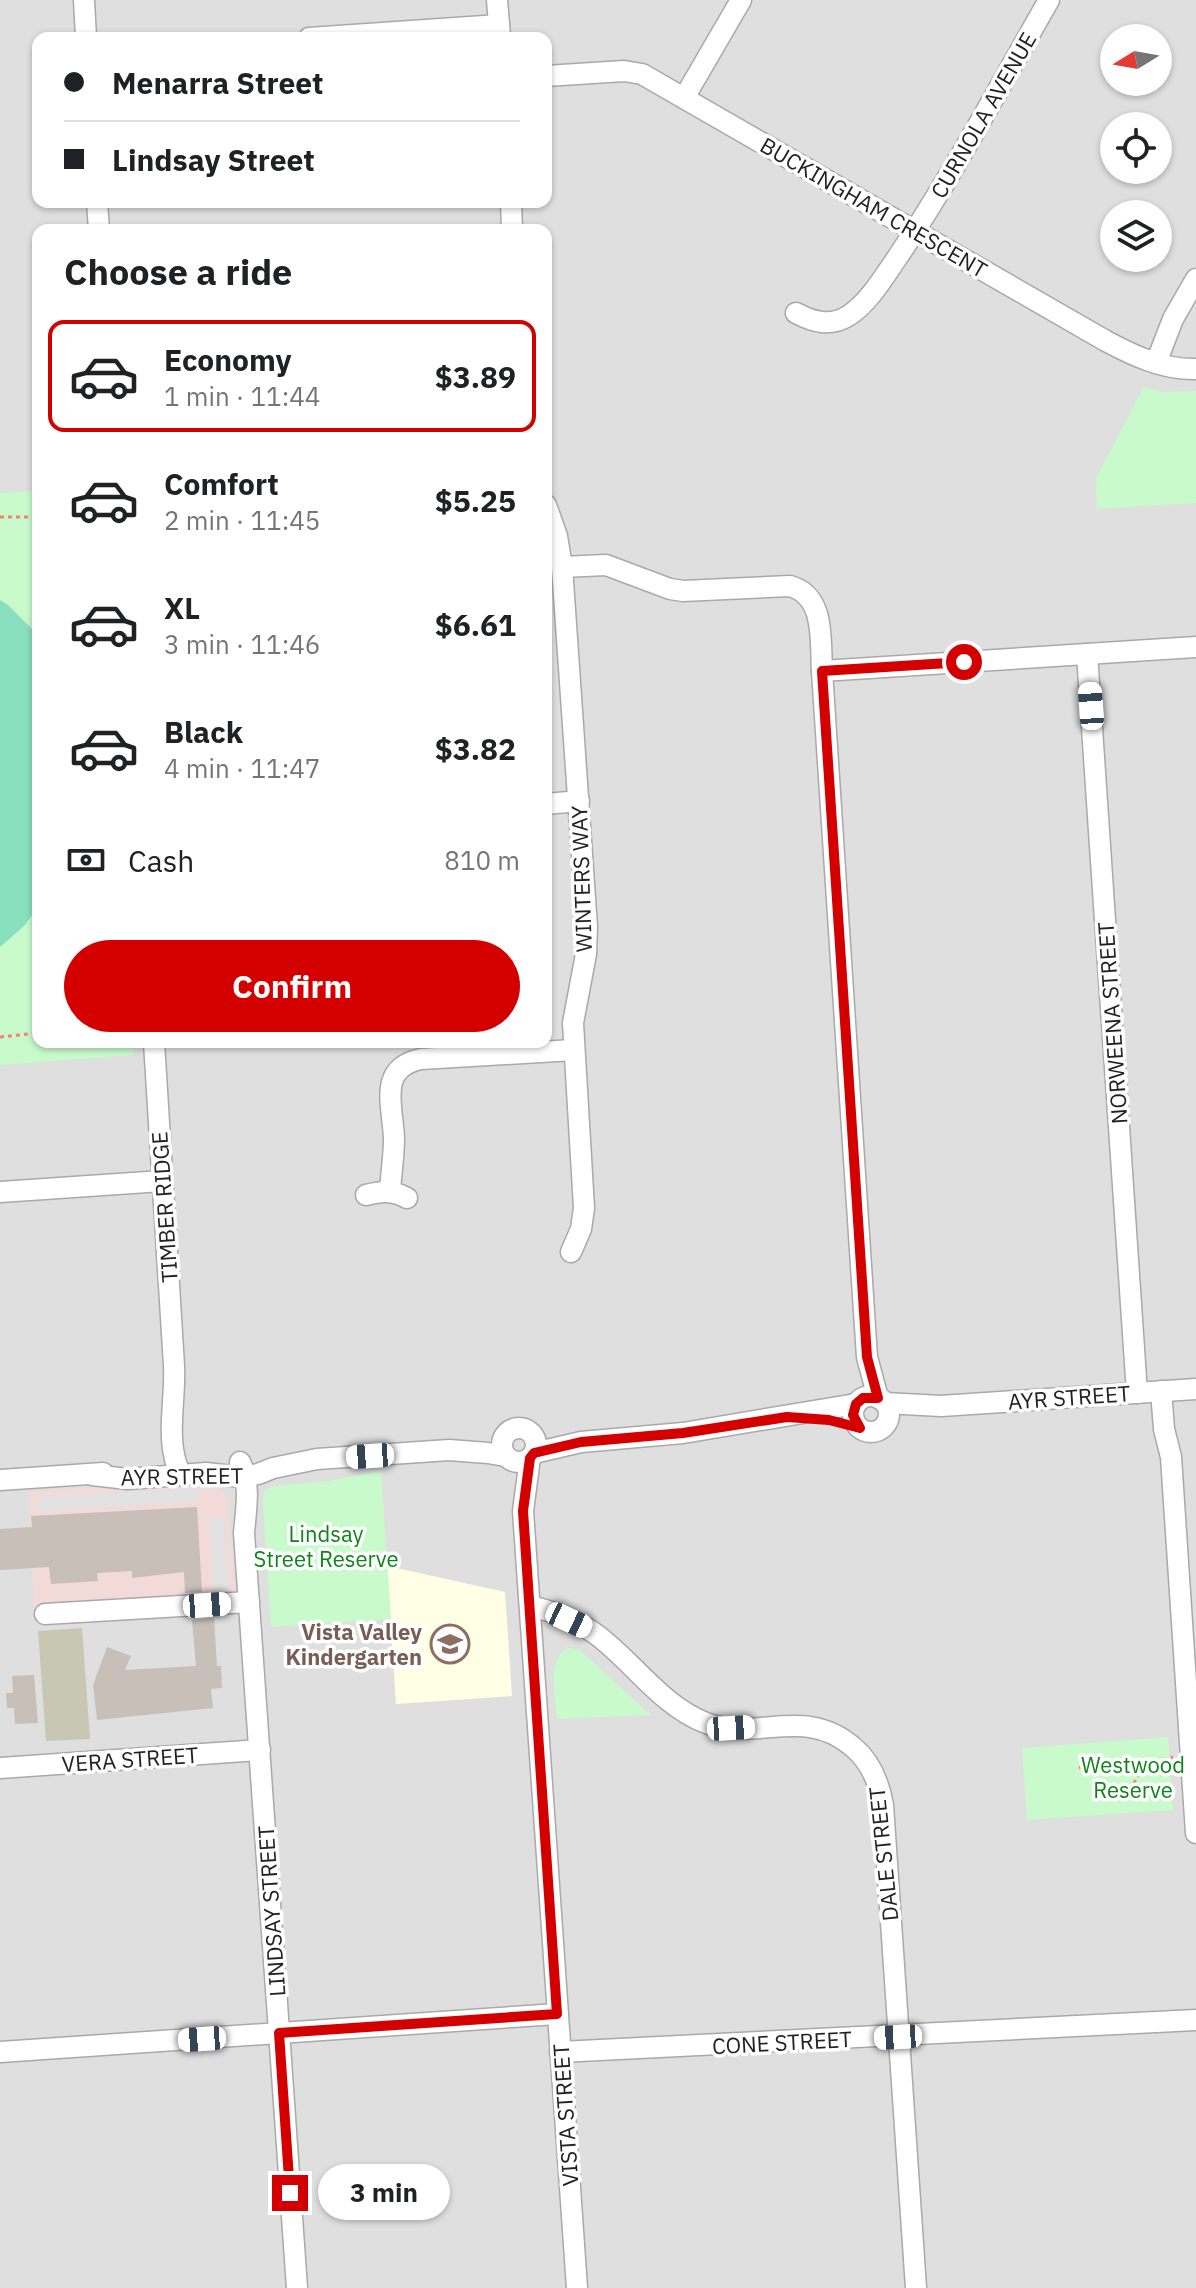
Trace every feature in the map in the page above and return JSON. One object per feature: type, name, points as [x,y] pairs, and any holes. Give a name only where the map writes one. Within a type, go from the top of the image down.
[{"type":"street","points":[[84,0],[86,32]]},
{"type":"street","points":[[472,32],[499,31],[497,0]]},
{"type":"street","points":[[684,98],[741,0]]},
{"type":"street","name":"CURNOLA AVENUE","points":[[796,313],[811,320],[838,321],[856,310],[869,295],[916,230],[1049,0]]},
{"type":"street","name":"BUCKINGHAM CRESCENT","points":[[552,76],[642,74],[1106,341],[1156,363],[1196,369]]},
{"type":"street","points":[[1156,363],[1173,319],[1196,279]]},
{"type":"street","name":"WINTERS WAY","points":[[552,522],[562,567],[587,942],[574,1008],[584,1208],[581,1229],[571,1252]]},
{"type":"street","points":[[562,567],[606,565],[683,591],[780,586],[797,588],[815,605],[822,671],[869,1401]]},
{"type":"street","points":[[822,671],[1196,647]]},
{"type":"street","name":"NORWEENA STREET","points":[[1087,654],[1137,1393]]},
{"type":"street","points":[[552,803],[579,801]]},
{"type":"street","name":"TIMBER RIDGE","points":[[154,1048],[174,1372],[172,1424],[180,1466]]},
{"type":"street","points":[[366,1195],[398,1194],[390,1092],[400,1067],[421,1059],[574,1050]]},
{"type":"street","points":[[0,1192],[162,1181]]},
{"type":"street","name":"AYR STREET","points":[[0,1480],[92,1475],[147,1465],[180,1466],[212,1460],[240,1472],[275,1457],[317,1459],[449,1450],[519,1450],[683,1433],[869,1401],[941,1406],[1196,1389]]},
{"type":"street","points":[[1166,1391],[1164,1429],[1171,1457],[1191,1688],[1196,1833]]},
{"type":"street","points":[[869,1401],[888,1414],[885,1425],[870,1428],[853,1415],[869,1401]]},
{"type":"street","name":"AYR STREET","points":[[787,1417],[829,1420],[870,1428],[941,1406]]},
{"type":"street","name":"VISTA STREET","points":[[519,1450],[577,2288]]},
{"type":"street","name":"LINDSAY STREET","points":[[240,1472],[247,1501],[244,1533],[297,2288]]},
{"type":"street","points":[[45,1614],[249,1602]]},
{"type":"street","name":"DALE STREET","points":[[530,1606],[555,1614],[598,1635],[672,1703],[696,1718],[720,1727],[789,1725],[818,1728],[840,1736],[862,1754],[877,1779],[883,1805],[916,2288]]},
{"type":"street","name":"VERA STREET","points":[[0,1768],[260,1750]]},
{"type":"street","points":[[0,2052],[557,2014]]},
{"type":"street","name":"CONE STREET","points":[[560,2052],[1196,2020]]},
{"type":"path","points":[[0,517],[32,517]]},
{"type":"path","points":[[0,1037],[32,1034]]},
{"type":"path","points":[[1129,1790],[1140,1770],[1173,1757]]},
{"type":"path","points":[[1079,1768],[1116,1762],[1127,1763],[1140,1770]]},
{"type":"shaded area","points":[[0,0],[1196,0],[1196,2288],[0,2288]]},
{"type":"shaded area","points":[[214,1479],[228,1501],[235,1600],[228,1609],[35,1623],[28,1492]]},
{"type":"shaded area","points":[[199,1487],[200,1501],[37,1511],[37,1498]]},
{"type":"shaded area","points":[[224,1517],[229,1596],[214,1597],[209,1518]]},
{"type":"shaded area","name":"Vista Valley Kindergarten","points":[[387,1566],[505,1592],[512,1696],[396,1704]]},
{"type":"shaded area","points":[[82,1628],[90,1739],[46,1741],[38,1631]]},
{"type":"green space","points":[[1144,387],[1163,392],[1196,391],[1196,503],[1097,509],[1096,478]]},
{"type":"green space","points":[[32,491],[32,1048],[133,1048],[134,1055],[0,1065],[0,493]]},
{"type":"green space","points":[[0,600],[32,629],[32,915],[0,947]]},
{"type":"green space","name":"Lindsay Street Reserve","points":[[381,1471],[391,1619],[271,1627],[264,1492],[272,1486],[329,1481]]},
{"type":"green space","points":[[570,1648],[579,1650],[651,1715],[557,1719],[555,1668],[562,1652]]},
{"type":"green space","name":"Westwood Reserve","points":[[1168,1737],[1173,1810],[1027,1820],[1022,1748]]},
{"type":"building","points":[[197,1507],[202,1592],[185,1593],[184,1572],[132,1578],[132,1571],[97,1573],[98,1581],[51,1584],[49,1567],[0,1570],[0,1529],[32,1527],[31,1516]]},
{"type":"building","points":[[214,1618],[217,1666],[221,1666],[222,1688],[211,1689],[213,1708],[97,1720],[93,1685],[107,1647],[131,1656],[125,1670],[196,1666],[192,1620]]},
{"type":"building","points":[[34,1675],[38,1723],[15,1724],[14,1708],[7,1708],[6,1693],[13,1693],[12,1676]]},
{"type":"place","name":"Vista Valley Kindergarten","points":[[450,1644]]},
{"type":"route","points":[[290,2193],[279,2033],[557,2014],[523,1511],[530,1458],[534,1453],[581,1442],[702,1431],[787,1417],[829,1420],[860,1428],[853,1415],[856,1404],[868,1396],[878,1398],[867,1357],[822,671],[964,662]]}]
